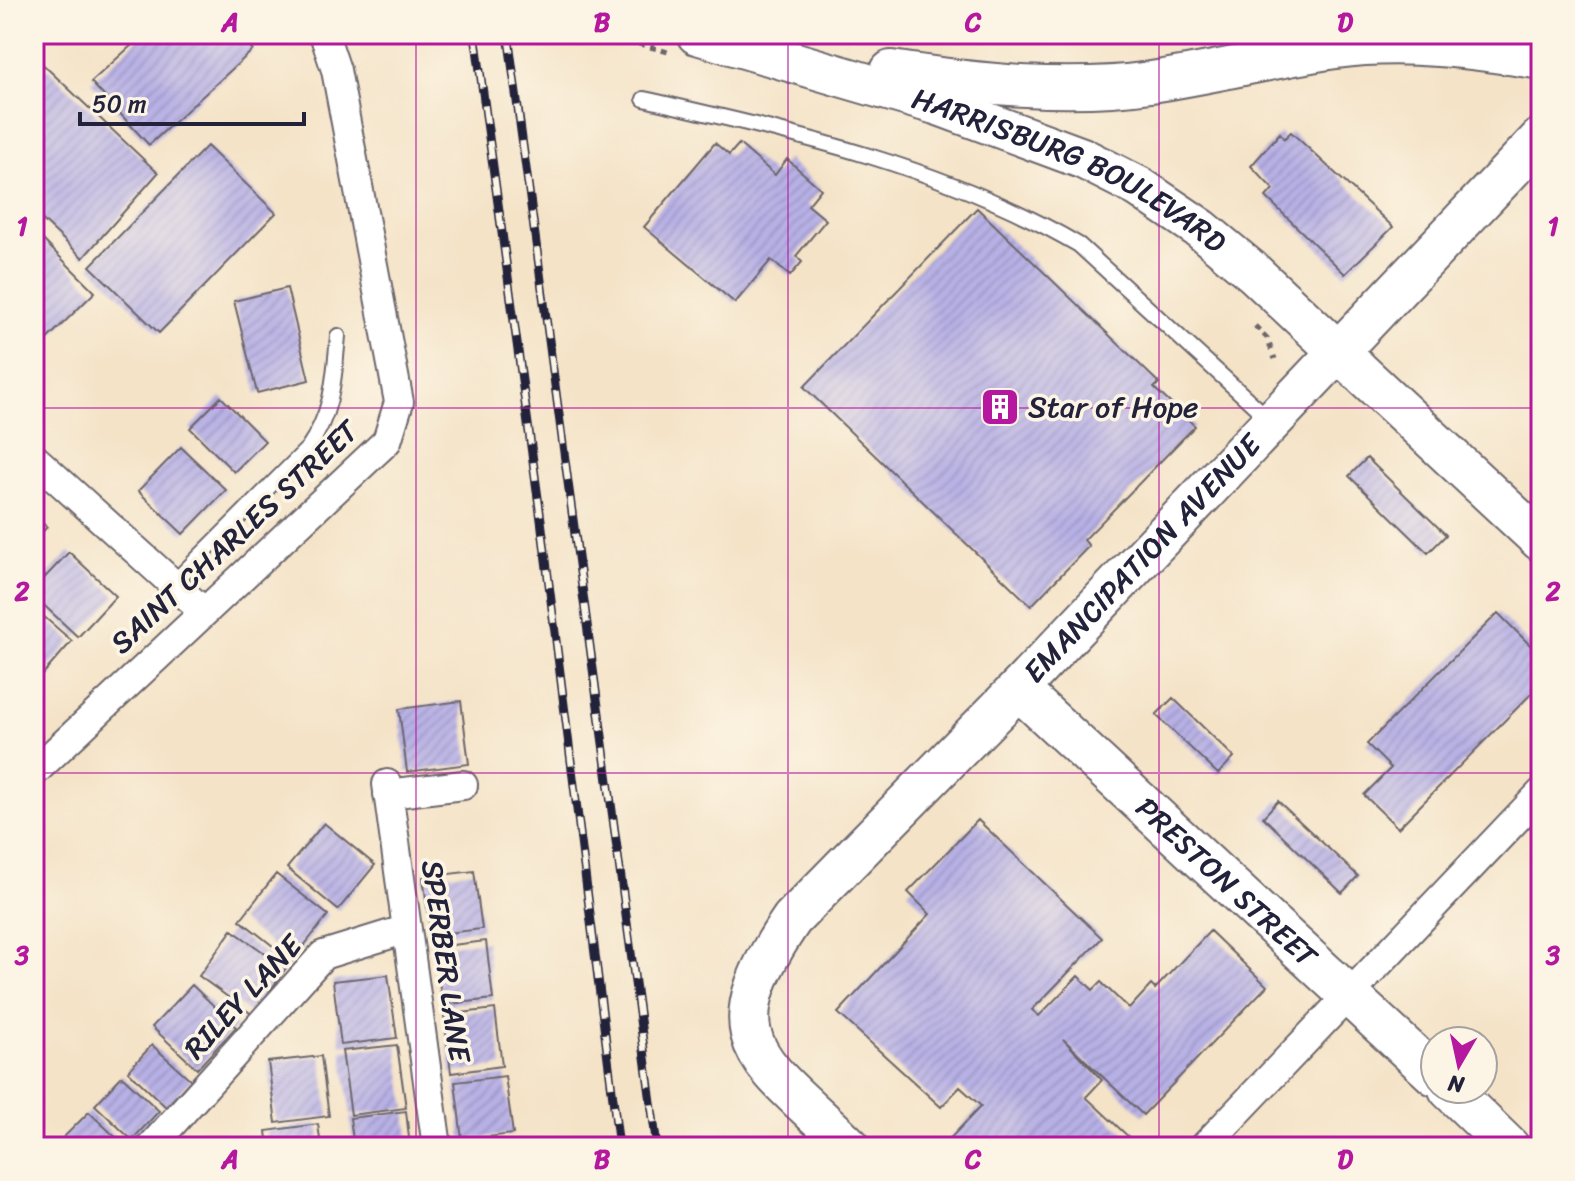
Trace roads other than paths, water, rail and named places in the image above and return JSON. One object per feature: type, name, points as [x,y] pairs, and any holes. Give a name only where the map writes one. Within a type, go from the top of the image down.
[{"type":"main road","name":"HARRISBURG BOULEVARD","points":[[688,44],[926,76],[1059,88],[1149,82],[1339,48],[1407,45],[1489,51],[1541,59]]},
{"type":"main road","name":"HARRISBURG BOULEVARD","points":[[765,52],[939,105],[1082,158],[1139,187],[1201,229],[1338,349],[1541,541]]},
{"type":"main road","name":"EMANCIPATION AVENUE","points":[[850,1147],[756,1051],[748,1032],[747,1011],[754,984],[792,919],[1018,689],[1541,138]]},
{"type":"main road","name":"PRESTON STREET","points":[[1018,689],[1419,1060]]},
{"type":"main road","points":[[1466,1105],[1509,1147]]},
{"type":"street","name":"SAINT CHARLES STREET","points":[[34,772],[387,441],[399,402],[336,70],[324,34]]},
{"type":"street","points":[[34,458],[204,612]]},
{"type":"street","name":"SPERBER LANE","points":[[437,1147],[388,789],[463,785]]},
{"type":"street","points":[[1204,1147],[1541,793]]},
{"type":"street","name":"RILEY LANE","points":[[151,1147],[323,955],[407,929]]},
{"type":"lane","points":[[644,99],[738,121],[955,182],[1053,230],[1090,255],[1270,421]]},
{"type":"lane","points":[[172,584],[308,448],[324,426],[331,406],[338,336]]},
{"type":"railway","points":[[475,34],[541,520],[619,1147]]},
{"type":"railway","points":[[508,34],[657,1147]]},
{"type":"place","name":"Star of Hope","points":[[1000,407]]}]
